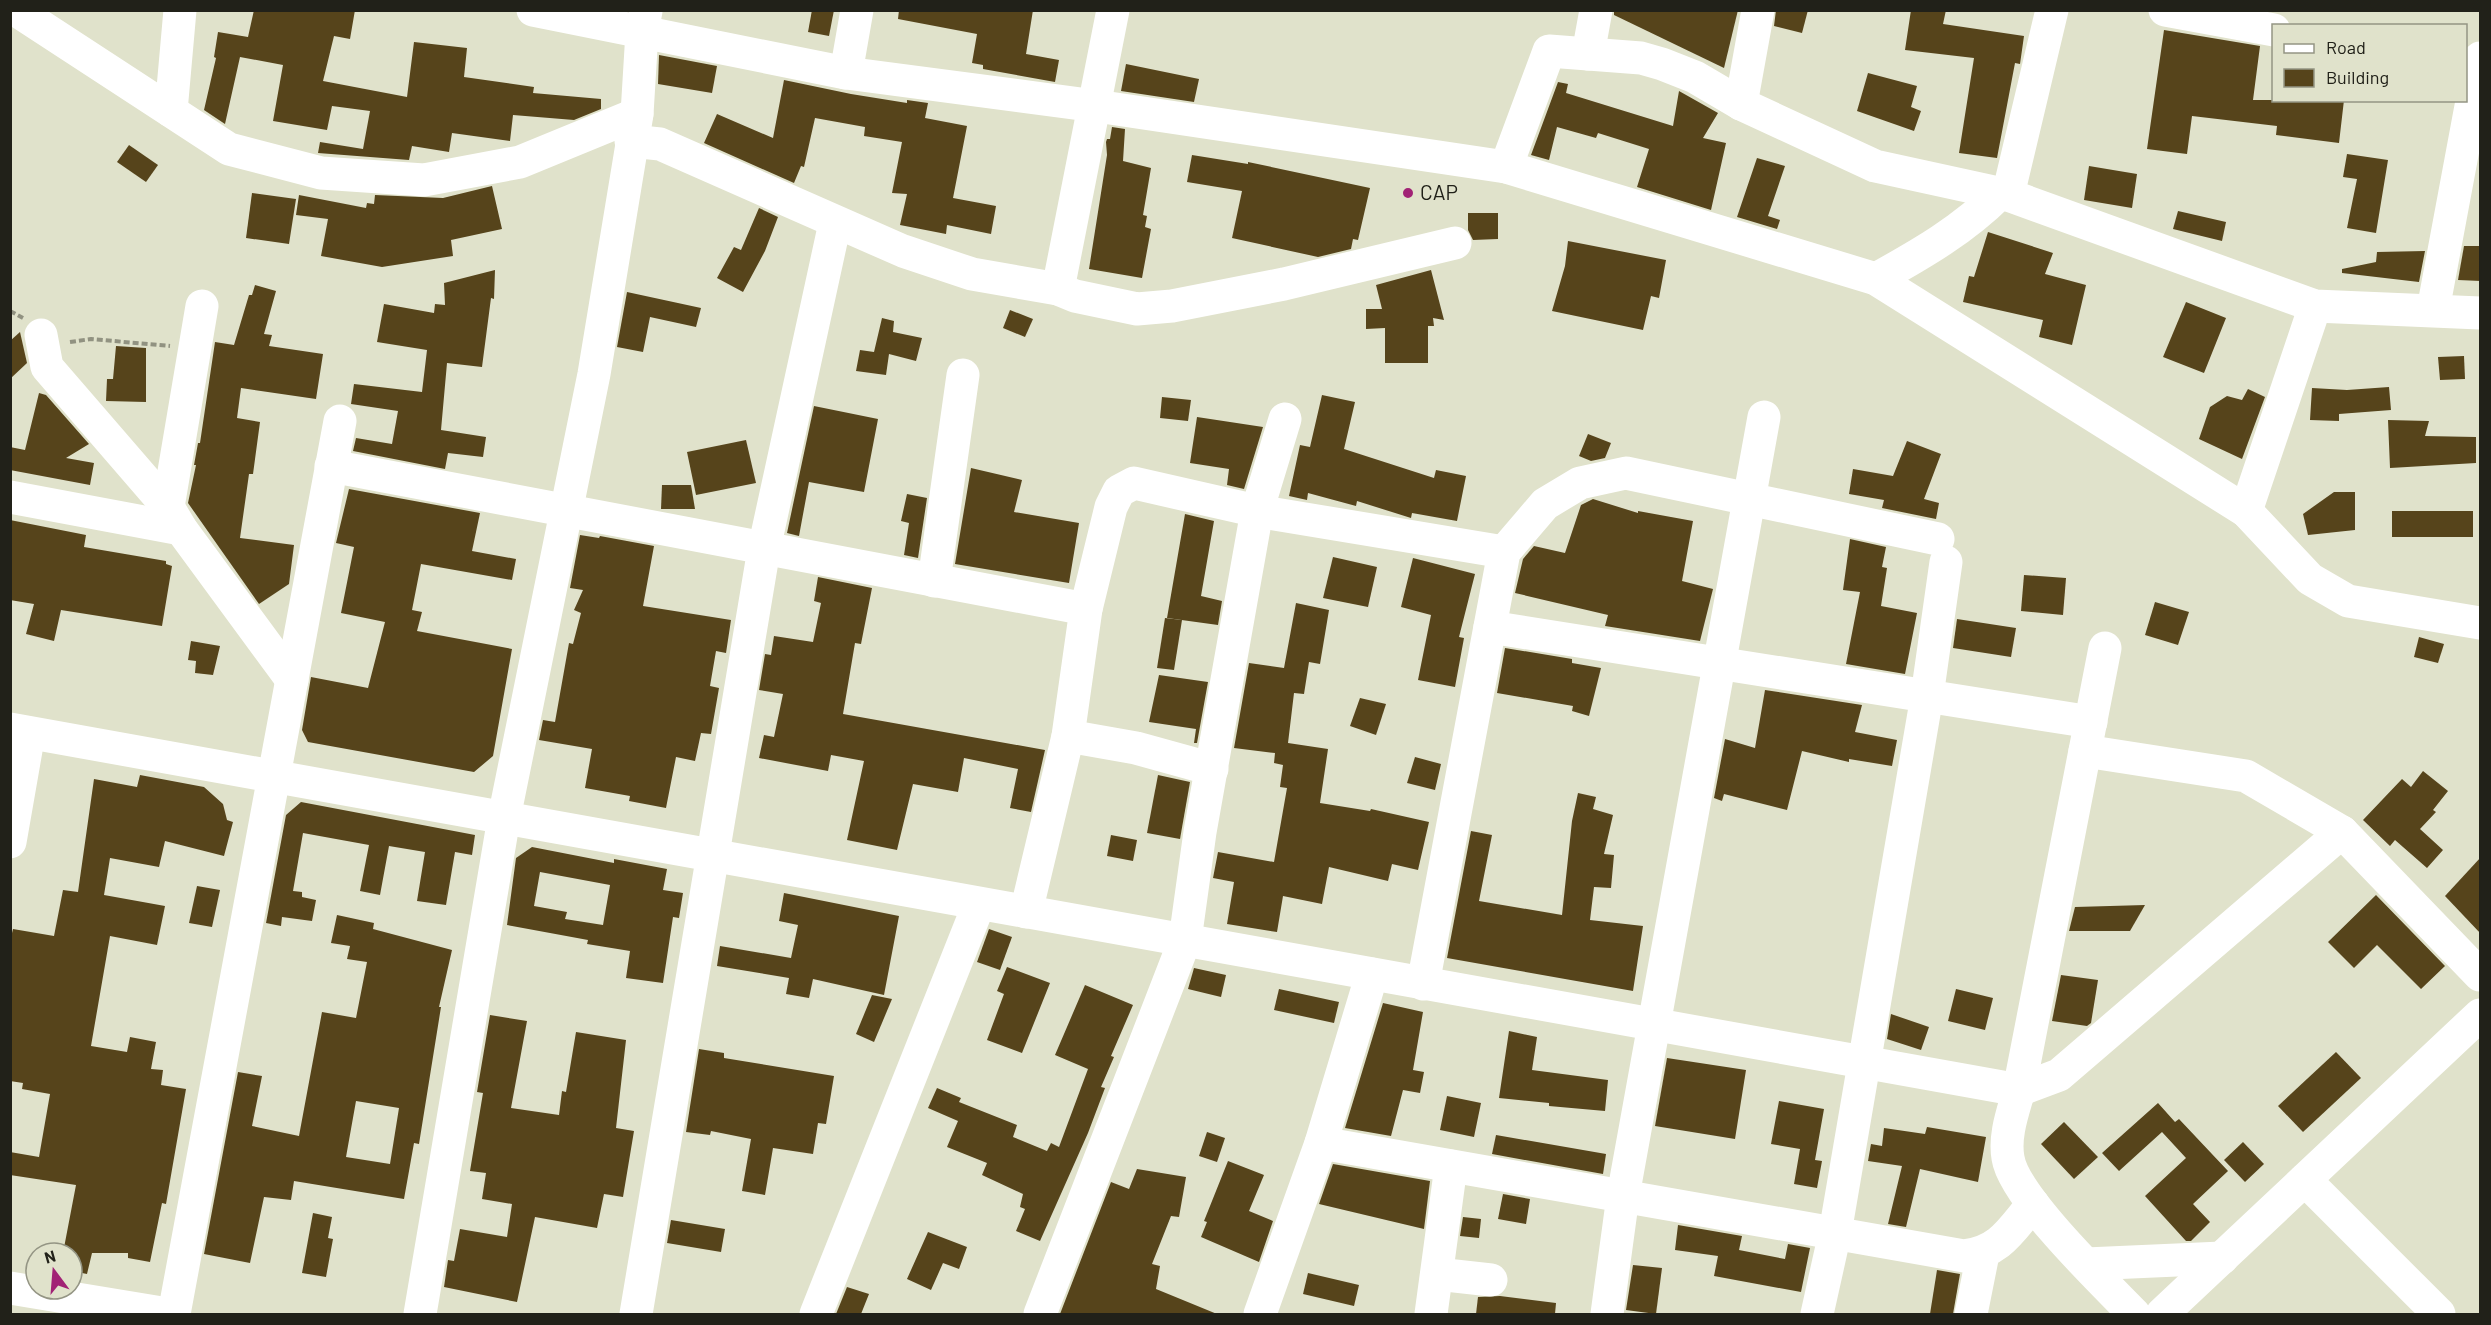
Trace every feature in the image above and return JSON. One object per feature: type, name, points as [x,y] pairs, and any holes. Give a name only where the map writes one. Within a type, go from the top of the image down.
[{"type":"street","points":[[16,10],[229,149],[321,173],[424,180],[520,162],[634,127]]},
{"type":"street","points":[[171,111],[180,10]]},
{"type":"street","points":[[533,10],[644,21],[846,73],[1096,106],[1506,167],[1876,279],[2246,511],[2310,579],[2348,601],[2481,623]]},
{"type":"street","points":[[846,73],[857,10]]},
{"type":"street","points":[[1058,289],[1096,106],[1113,10]]},
{"type":"street","points":[[1588,54],[1596,10]]},
{"type":"street","points":[[1741,104],[1758,10]]},
{"type":"street","points":[[1876,279],[1942,242],[2004,194],[2052,10]]},
{"type":"street","points":[[2165,10],[2272,30]]},
{"type":"street","points":[[420,1314],[504,818],[594,374],[634,127],[644,21]]},
{"type":"street","points":[[1506,167],[1546,55],[1555,50],[1641,58],[1695,77],[1741,104],[1875,166],[2004,194],[2315,306],[2481,313]]},
{"type":"street","points":[[2433,310],[2476,64]]},
{"type":"street","points":[[634,127],[660,144],[903,251],[972,274],[1058,289],[1075,296],[1116,306],[1154,309],[1284,284],[1455,243]]},
{"type":"street","points":[[636,1314],[764,549],[835,223]]},
{"type":"street","points":[[175,518],[202,306]]},
{"type":"street","points":[[2246,511],[2315,306]]},
{"type":"street","points":[[41,335],[47,367],[175,518],[292,680]]},
{"type":"street","points":[[934,580],[963,375]]},
{"type":"street","points":[[1607,1314],[1623,1196],[1764,417]]},
{"type":"street","points":[[1040,1314],[1185,940],[1257,511],[1285,419]]},
{"type":"street","points":[[174,1314],[340,421]]},
{"type":"street","points":[[331,466],[1086,609]]},
{"type":"street","points":[[1423,984],[1504,552],[1545,504],[1580,483],[1626,473],[1750,498],[1942,551],[1927,696],[1835,1233],[1817,1314]]},
{"type":"street","points":[[1026,912],[1068,736],[1086,609],[1111,507],[1119,491],[1134,483],[1257,511],[1504,552]]},
{"type":"street","points":[[10,497],[175,518]]},
{"type":"street","points":[[1490,627],[1927,696],[2246,776],[2342,832],[2481,975]]},
{"type":"street","points":[[2105,648],[2019,1090],[2007,1137],[2007,1157],[2013,1177],[2033,1204],[2134,1314]]},
{"type":"street","points":[[10,842],[20,731],[2019,1090],[2059,1075],[2342,832]]},
{"type":"street","points":[[1068,736],[1136,748],[1212,769]]},
{"type":"street","points":[[816,1314],[979,904]]},
{"type":"street","points":[[1260,1314],[1321,1143],[1372,974]]},
{"type":"street","points":[[2162,1314],[2481,1015]]},
{"type":"street","points":[[1321,1143],[1964,1256],[1983,1254],[2000,1242],[2033,1204]]},
{"type":"street","points":[[1431,1314],[1451,1166]]},
{"type":"street","points":[[2305,1180],[2439,1314]]},
{"type":"street","points":[[1971,1314],[1983,1254]]},
{"type":"street","points":[[2086,1263],[2222,1258]]},
{"type":"street","points":[[1437,1274],[1491,1280]]},
{"type":"street","points":[[10,1288],[168,1314]]},
{"type":"path","points":[[10,311],[21,317],[41,335],[63,344],[91,339],[195,348]]},
{"type":"building","points":[[254,10],[355,10],[350,39],[334,36],[323,81],[407,97],[414,42],[467,48],[464,77],[534,87],[533,93],[601,99],[601,109],[574,120],[513,115],[510,141],[452,133],[449,152],[412,146],[409,160],[318,153],[320,142],[363,149],[370,111],[332,106],[327,130],[273,121],[283,65],[240,57],[225,124],[204,110],[216,58],[214,57],[218,32],[248,37]]},
{"type":"building","points":[[812,10],[834,10],[829,36],[808,32]]},
{"type":"building","points":[[899,10],[1033,10],[1026,54],[1059,60],[1055,82],[983,69],[983,65],[972,63],[977,34],[898,19]]},
{"type":"building","points":[[1614,10],[1738,10],[1724,68],[1614,15]]},
{"type":"building","points":[[1776,10],[1808,10],[1802,33],[1774,26]]},
{"type":"building","points":[[1911,10],[1946,10],[1943,24],[2024,36],[2020,64],[2015,63],[1997,158],[1959,153],[1974,58],[1905,50]]},
{"type":"building","points":[[2164,30],[2260,46],[2253,100],[2344,102],[2339,143],[2276,135],[2277,126],[2192,116],[2187,154],[2147,149]]},
{"type":"building","points":[[659,55],[717,66],[712,93],[658,84]]},
{"type":"building","points":[[1126,64],[1199,79],[1194,102],[1121,91]]},
{"type":"building","points":[[1868,73],[1917,86],[1911,107],[1921,111],[1914,131],[1857,111]]},
{"type":"building","points":[[784,80],[907,103],[907,100],[928,103],[925,118],[967,126],[953,198],[996,206],[991,234],[947,225],[946,234],[900,225],[907,194],[892,193],[902,142],[864,136],[865,127],[815,118],[804,167],[801,166],[794,183],[704,143],[717,114],[773,138]]},
{"type":"building","points":[[1558,82],[1568,84],[1566,93],[1673,126],[1679,91],[1718,113],[1703,138],[1726,143],[1711,210],[1637,187],[1649,149],[1598,133],[1596,138],[1557,127],[1549,160],[1531,155]]},
{"type":"building","points":[[1112,127],[1125,129],[1123,161],[1151,168],[1143,215],[1147,216],[1145,227],[1151,229],[1142,278],[1089,269],[1107,155],[1106,142],[1110,139]]},
{"type":"building","points":[[129,145],[158,165],[146,182],[117,162]]},
{"type":"building","points":[[2347,154],[2388,160],[2376,233],[2347,228],[2357,179],[2343,177]]},
{"type":"building","points":[[1192,155],[1248,164],[1248,162],[1370,188],[1358,240],[1353,239],[1351,249],[1318,257],[1232,238],[1242,191],[1187,182]]},
{"type":"building","points":[[1757,158],[1785,166],[1768,216],[1780,220],[1777,229],[1737,217]]},
{"type":"building","points":[[2089,166],[2137,174],[2132,208],[2084,200]]},
{"type":"building","points":[[492,186],[502,229],[451,240],[453,256],[382,267],[321,256],[328,219],[296,215],[299,195],[366,208],[367,203],[374,204],[375,195],[443,198]]},
{"type":"building","points":[[252,193],[296,199],[289,244],[246,238]]},
{"type":"building","points":[[759,208],[778,217],[765,251],[743,292],[717,278],[734,247],[741,250]]},
{"type":"building","points":[[2178,211],[2226,222],[2222,241],[2173,229]]},
{"type":"building","points":[[1468,213],[1498,213],[1498,239],[1473,240],[1468,230]]},
{"type":"building","points":[[1988,232],[2053,253],[2045,274],[2086,285],[2072,345],[2039,337],[2043,320],[1963,302],[1969,276],[1974,277]]},
{"type":"building","points":[[1568,241],[1666,260],[1659,298],[1651,296],[1643,330],[1552,311],[1565,266]]},
{"type":"building","points":[[2464,246],[2481,246],[2481,281],[2458,280]]},
{"type":"building","points":[[2425,251],[2419,282],[2342,273],[2342,269],[2376,262],[2377,252]]},
{"type":"building","points":[[495,270],[494,299],[491,298],[482,367],[447,363],[441,430],[486,437],[483,457],[448,453],[445,469],[353,451],[356,438],[392,444],[398,411],[351,404],[354,384],[422,392],[427,350],[377,342],[384,304],[434,313],[435,304],[445,305],[444,283]]},
{"type":"building","points":[[1431,270],[1444,320],[1433,318],[1434,326],[1428,326],[1428,363],[1385,363],[1385,328],[1366,329],[1366,309],[1382,309],[1376,285]]},
{"type":"building","points":[[255,285],[276,291],[264,334],[272,335],[269,346],[323,354],[316,399],[241,388],[237,418],[260,422],[253,474],[249,474],[240,538],[294,545],[289,584],[259,604],[188,503],[198,443],[200,443],[215,342],[234,345],[249,295],[252,295]]},
{"type":"building","points":[[627,292],[701,308],[696,327],[650,317],[643,352],[617,347]]},
{"type":"building","points":[[2186,302],[2226,318],[2204,373],[2163,357]]},
{"type":"building","points":[[1010,310],[1033,319],[1025,337],[1003,328]]},
{"type":"building","points":[[882,318],[894,321],[893,332],[922,338],[916,361],[889,354],[886,375],[856,371],[860,350],[874,352]]},
{"type":"building","points":[[20,332],[27,363],[10,379],[10,341]]},
{"type":"building","points":[[116,346],[146,348],[146,402],[106,401],[107,379],[113,379]]},
{"type":"building","points":[[2464,356],[2465,379],[2440,380],[2438,357]]},
{"type":"building","points":[[2389,387],[2391,410],[2339,414],[2339,421],[2310,420],[2312,388],[2347,390]]},
{"type":"building","points":[[2248,389],[2265,397],[2242,459],[2199,439],[2210,407],[2227,396],[2242,400]]},
{"type":"building","points":[[39,393],[46,395],[89,444],[66,458],[94,463],[90,485],[10,470],[10,447],[25,450]]},
{"type":"building","points":[[1322,395],[1355,402],[1344,449],[1434,478],[1436,470],[1466,476],[1457,521],[1412,513],[1411,518],[1357,501],[1356,506],[1308,493],[1307,500],[1289,496],[1300,445],[1310,447]]},
{"type":"building","points":[[1162,397],[1191,400],[1188,421],[1160,418]]},
{"type":"building","points":[[814,406],[878,419],[864,492],[809,482],[799,536],[787,533]]},
{"type":"building","points":[[1197,417],[1263,427],[1244,489],[1227,485],[1229,469],[1190,463]]},
{"type":"building","points":[[2388,420],[2429,421],[2425,436],[2476,437],[2476,463],[2390,468]]},
{"type":"building","points":[[1588,434],[1611,443],[1605,458],[1591,461],[1579,456]]},
{"type":"building","points":[[746,440],[756,483],[696,495],[687,452]]},
{"type":"building","points":[[1907,441],[1941,454],[1924,499],[1939,503],[1936,519],[1882,508],[1884,500],[1849,494],[1853,469],[1893,476]]},
{"type":"building","points":[[971,468],[1022,480],[1014,512],[1079,523],[1069,583],[955,564]]},
{"type":"building","points":[[662,485],[691,485],[695,509],[661,509]]},
{"type":"building","points":[[349,489],[480,513],[472,551],[516,559],[512,580],[421,564],[412,610],[422,612],[417,631],[512,649],[493,756],[474,772],[308,742],[302,730],[311,677],[368,688],[385,622],[341,613],[354,547],[336,543]]},
{"type":"building","points":[[2334,492],[2355,492],[2355,530],[2308,535],[2303,514]]},
{"type":"building","points":[[907,494],[927,498],[918,558],[904,555],[909,523],[901,521]]},
{"type":"building","points":[[1593,499],[1638,513],[1638,511],[1693,521],[1682,581],[1713,589],[1700,641],[1605,626],[1608,615],[1515,593],[1523,559],[1534,546],[1565,553],[1581,505]]},
{"type":"building","points":[[2392,511],[2473,511],[2473,537],[2392,537]]},
{"type":"building","points":[[1185,514],[1214,521],[1201,596],[1222,601],[1218,625],[1167,618]]},
{"type":"building","points":[[10,520],[86,535],[84,547],[166,561],[166,564],[172,566],[162,626],[61,610],[54,641],[26,634],[34,604],[10,600]]},
{"type":"building","points":[[580,535],[599,538],[600,536],[654,546],[643,606],[731,620],[726,653],[716,651],[710,686],[719,688],[711,734],[701,733],[695,761],[676,757],[666,808],[629,801],[630,796],[585,788],[592,749],[539,740],[543,720],[555,722],[569,643],[573,644],[581,613],[574,610],[583,590],[570,588]]},
{"type":"building","points":[[1850,539],[1886,547],[1882,567],[1887,568],[1881,606],[1917,613],[1905,674],[1846,664],[1860,592],[1843,590]]},
{"type":"building","points":[[1333,557],[1377,567],[1368,607],[1323,598]]},
{"type":"building","points":[[1413,558],[1475,574],[1459,637],[1464,638],[1455,687],[1418,680],[1431,615],[1401,607]]},
{"type":"building","points":[[2024,575],[2066,578],[2063,615],[2021,611]]},
{"type":"building","points":[[818,577],[872,588],[861,644],[855,643],[843,714],[1045,750],[1031,812],[1010,808],[1018,769],[964,758],[958,792],[913,784],[897,850],[847,840],[864,761],[831,755],[828,771],[759,758],[764,735],[774,737],[783,694],[759,690],[765,654],[771,655],[774,636],[813,642],[821,603],[814,601]]},
{"type":"building","points":[[2155,602],[2189,612],[2178,645],[2145,635]]},
{"type":"building","points":[[1296,603],[1329,610],[1320,664],[1309,662],[1304,694],[1294,693],[1288,743],[1328,749],[1320,803],[1370,811],[1371,809],[1429,822],[1418,870],[1392,864],[1388,881],[1329,867],[1322,904],[1283,896],[1277,932],[1227,924],[1234,882],[1213,878],[1218,852],[1274,862],[1287,788],[1280,787],[1283,765],[1274,763],[1275,753],[1234,748],[1249,663],[1284,668]]},
{"type":"building","points":[[1165,618],[1182,620],[1174,670],[1157,668]]},
{"type":"building","points":[[1957,619],[2016,628],[2011,657],[1953,648]]},
{"type":"building","points":[[2419,637],[2444,644],[2438,663],[2414,657]]},
{"type":"building","points":[[191,641],[220,646],[213,675],[195,673],[196,661],[188,660]]},
{"type":"building","points":[[1505,648],[1572,659],[1572,663],[1601,668],[1589,716],[1572,711],[1573,706],[1497,693]]},
{"type":"building","points":[[1159,675],[1208,682],[1197,743],[1194,743],[1196,729],[1149,722]]},
{"type":"building","points":[[1765,690],[1862,705],[1855,732],[1897,740],[1892,766],[1849,759],[1849,762],[1802,751],[1787,810],[1724,794],[1722,801],[1714,798],[1725,739],[1755,748]]},
{"type":"building","points":[[1360,698],[1386,704],[1376,735],[1350,726]]},
{"type":"building","points":[[1415,757],[1441,764],[1435,790],[1407,783]]},
{"type":"building","points":[[2423,771],[2448,791],[2433,810],[2436,812],[2420,829],[2443,850],[2427,868],[2395,840],[2390,846],[2363,820],[2402,779],[2411,787]]},
{"type":"building","points":[[140,775],[204,787],[223,804],[227,820],[233,822],[224,856],[165,841],[159,867],[110,858],[104,895],[165,906],[157,945],[110,936],[91,1046],[127,1052],[130,1037],[156,1042],[151,1069],[163,1070],[161,1085],[186,1089],[166,1204],[162,1203],[150,1262],[128,1258],[128,1253],[92,1253],[87,1274],[84,1273],[84,1241],[65,1241],[76,1185],[10,1175],[10,1152],[39,1157],[50,1094],[22,1089],[23,1083],[10,1081],[10,941],[13,929],[54,936],[63,890],[78,892],[94,779],[137,787]]},
{"type":"building","points":[[1158,775],[1190,782],[1180,839],[1147,833]]},
{"type":"building","points":[[1578,793],[1596,797],[1593,809],[1613,815],[1604,854],[1614,855],[1611,888],[1594,887],[1590,920],[1643,926],[1633,991],[1447,958],[1471,831],[1492,835],[1479,901],[1562,915],[1572,821]]},
{"type":"building","points":[[301,802],[475,835],[472,855],[455,852],[446,905],[417,901],[425,852],[389,846],[380,895],[360,891],[369,845],[303,833],[293,891],[302,892],[302,897],[316,900],[312,921],[282,917],[281,926],[266,923],[286,815]]},
{"type":"building","points":[[1111,835],[1137,840],[1133,861],[1107,856]]},
{"type":"building","points":[[532,847],[614,863],[614,859],[667,869],[663,890],[683,893],[679,918],[673,917],[663,983],[626,978],[630,951],[587,944],[588,940],[507,925],[516,858]],"holes":[[[540,872],[610,885],[603,925],[565,919],[567,912],[534,906]]]},
{"type":"building","points":[[2481,857],[2481,934],[2445,896]]},
{"type":"building","points":[[197,886],[220,890],[212,927],[189,923]]},
{"type":"building","points":[[784,893],[899,916],[884,995],[813,979],[809,998],[786,994],[789,978],[717,966],[720,946],[791,958],[798,925],[779,921]]},
{"type":"building","points":[[2376,895],[2445,966],[2421,989],[2377,945],[2354,968],[2328,942]]},
{"type":"building","points":[[2145,905],[2130,931],[2069,931],[2075,907]]},
{"type":"building","points":[[337,915],[374,923],[373,929],[452,950],[439,1007],[441,1007],[419,1144],[414,1143],[404,1199],[294,1181],[291,1200],[264,1197],[250,1263],[204,1254],[238,1072],[262,1076],[252,1126],[299,1136],[322,1012],[356,1018],[367,962],[347,959],[350,946],[331,943]],"holes":[[[356,1101],[399,1108],[390,1164],[346,1157]]]},
{"type":"building","points":[[989,929],[1012,937],[1000,970],[977,962]]},
{"type":"building","points":[[1007,967],[1050,983],[1022,1053],[987,1040],[1004,994],[997,991]]},
{"type":"building","points":[[1194,968],[1226,975],[1221,997],[1188,989]]},
{"type":"building","points":[[2061,975],[2098,980],[2091,1023],[2087,1026],[2052,1021]]},
{"type":"building","points":[[1085,985],[1133,1005],[1111,1056],[1114,1057],[1101,1087],[1105,1088],[1088,1133],[1040,1241],[1016,1231],[1025,1209],[1020,1207],[1023,1194],[982,1175],[987,1163],[947,1147],[958,1121],[928,1108],[937,1088],[961,1098],[959,1102],[1017,1125],[1013,1137],[1047,1151],[1051,1143],[1059,1147],[1088,1069],[1055,1055]]},
{"type":"building","points":[[1279,989],[1339,1002],[1334,1023],[1274,1010]]},
{"type":"building","points":[[1956,989],[1993,998],[1985,1030],[1948,1021]]},
{"type":"building","points":[[872,995],[892,999],[874,1042],[856,1034]]},
{"type":"building","points":[[1383,1003],[1423,1012],[1413,1070],[1424,1072],[1420,1093],[1403,1090],[1391,1136],[1345,1128]]},
{"type":"building","points":[[1891,1014],[1929,1027],[1921,1050],[1887,1039]]},
{"type":"building","points":[[490,1015],[527,1021],[511,1108],[559,1115],[562,1091],[566,1092],[576,1032],[626,1040],[616,1128],[634,1131],[623,1197],[604,1194],[597,1228],[535,1217],[517,1302],[444,1287],[448,1260],[454,1261],[460,1229],[507,1237],[512,1204],[482,1199],[486,1173],[470,1171],[483,1093],[477,1092]]},
{"type":"building","points":[[1509,1031],[1537,1037],[1532,1070],[1608,1080],[1605,1111],[1549,1106],[1549,1103],[1499,1098]]},
{"type":"building","points":[[699,1049],[724,1053],[724,1058],[834,1076],[826,1124],[818,1123],[813,1154],[773,1148],[765,1195],[742,1191],[751,1139],[711,1131],[710,1135],[686,1132]]},
{"type":"building","points":[[2336,1052],[2361,1078],[2303,1132],[2278,1106]]},
{"type":"building","points":[[1667,1058],[1746,1070],[1735,1139],[1655,1126]]},
{"type":"building","points":[[1447,1096],[1481,1103],[1474,1137],[1440,1130]]},
{"type":"building","points":[[1779,1101],[1824,1109],[1815,1160],[1822,1161],[1817,1188],[1794,1184],[1800,1149],[1771,1144]]},
{"type":"building","points":[[2158,1103],[2175,1122],[2179,1119],[2228,1171],[2193,1204],[2210,1222],[2191,1241],[2186,1241],[2145,1196],[2186,1158],[2162,1132],[2119,1171],[2102,1153]]},
{"type":"building","points":[[2064,1122],[2098,1157],[2074,1179],[2041,1144]]},
{"type":"building","points":[[1927,1127],[1986,1137],[1978,1182],[1920,1169],[1906,1227],[1888,1224],[1902,1166],[1868,1161],[1871,1144],[1882,1146],[1884,1128],[1925,1134]]},
{"type":"building","points":[[1207,1132],[1225,1138],[1217,1162],[1199,1156]]},
{"type":"building","points":[[1496,1135],[1606,1154],[1603,1174],[1492,1154]]},
{"type":"building","points":[[2243,1142],[2264,1164],[2245,1182],[2224,1160]]},
{"type":"building","points":[[1228,1161],[1264,1175],[1249,1211],[1273,1221],[1259,1262],[1201,1237],[1207,1222],[1204,1221]]},
{"type":"building","points":[[1333,1164],[1430,1181],[1424,1229],[1319,1204]]},
{"type":"building","points":[[1137,1169],[1186,1177],[1179,1217],[1171,1216],[1152,1264],[1160,1266],[1156,1289],[1217,1314],[1060,1314],[1111,1182],[1129,1189]]},
{"type":"building","points":[[1503,1194],[1530,1199],[1526,1224],[1498,1219]]},
{"type":"building","points":[[313,1213],[332,1217],[328,1238],[333,1239],[326,1277],[302,1273]]},
{"type":"building","points":[[1463,1217],[1481,1219],[1479,1238],[1460,1236]]},
{"type":"building","points":[[671,1220],[725,1229],[721,1252],[667,1243]]},
{"type":"building","points":[[1678,1225],[1742,1236],[1739,1250],[1785,1259],[1788,1244],[1810,1248],[1801,1292],[1714,1276],[1718,1256],[1675,1250]]},
{"type":"building","points":[[928,1232],[967,1247],[959,1269],[943,1263],[931,1290],[907,1279]]},
{"type":"building","points":[[1633,1265],[1662,1268],[1656,1314],[1626,1310]]},
{"type":"building","points":[[1937,1270],[1960,1274],[1953,1314],[1930,1314]]},
{"type":"building","points":[[1308,1273],[1359,1285],[1354,1306],[1303,1294]]},
{"type":"building","points":[[847,1287],[869,1294],[861,1314],[836,1314]]},
{"type":"building","points":[[1500,1296],[1556,1303],[1555,1314],[1476,1314],[1478,1297]]},
{"type":"place","name":"CAP","points":[[1408,193]]}]
